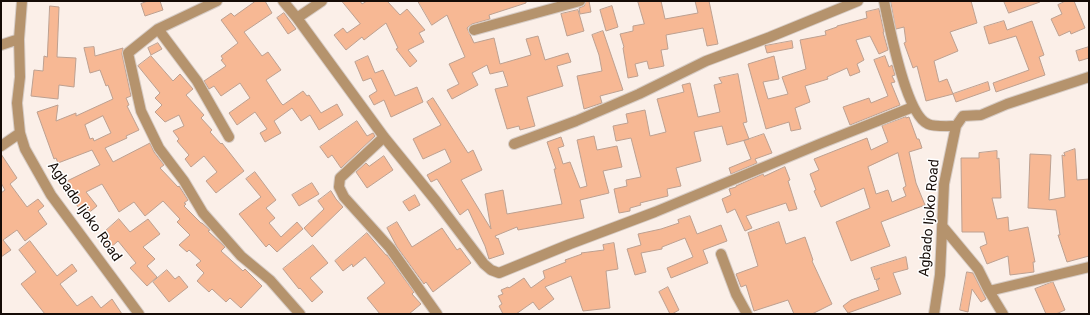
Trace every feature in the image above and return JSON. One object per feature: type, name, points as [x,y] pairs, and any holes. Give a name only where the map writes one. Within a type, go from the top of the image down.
[{"type":"street","name":"Agbado Ijoko Road","points":[[22,1],[19,39],[20,77],[17,103],[20,133],[25,149],[51,195],[139,314]]},
{"type":"street","points":[[218,1],[158,29],[128,53],[141,111],[159,148],[184,181],[203,213],[240,256],[270,280],[300,314]]},
{"type":"street","points":[[283,1],[384,137],[436,201],[484,264],[491,270],[499,273],[655,212],[913,107]]},
{"type":"street","points":[[297,18],[322,1]]},
{"type":"street","points":[[514,144],[576,121],[639,94],[706,61],[858,1]]},
{"type":"street","points":[[884,1],[892,42],[908,97],[922,120],[928,125],[956,126],[963,116],[981,115],[1007,104],[1089,77]]},
{"type":"street","points":[[474,30],[574,2]]},
{"type":"street","points":[[158,29],[197,81],[229,137]]},
{"type":"street","points":[[1,45],[19,39]]},
{"type":"street","name":"Agbado Ijoko Road","points":[[934,314],[940,275],[944,184],[956,126]]},
{"type":"street","points":[[1,146],[20,133]]},
{"type":"street","points":[[384,137],[340,178],[339,187],[344,197],[390,248],[437,314]]},
{"type":"street","points":[[943,227],[978,269],[1003,314]]},
{"type":"street","points":[[721,254],[736,294],[747,314]]},
{"type":"street","points":[[989,291],[1089,267]]},
{"type":"building","points":[[148,1],[160,1],[163,10],[145,16],[141,4]]},
{"type":"building","points":[[256,1],[265,1],[272,13],[244,32],[262,56],[268,52],[281,70],[266,80],[281,103],[283,105],[303,91],[307,96],[309,95],[321,113],[337,104],[343,115],[319,130],[310,115],[301,121],[292,108],[274,121],[281,133],[265,142],[260,133],[267,129],[255,112],[237,125],[229,113],[250,98],[240,83],[221,96],[214,86],[209,89],[204,81],[226,66],[221,60],[223,59],[221,56],[238,43],[221,20],[231,13],[234,16]]},
{"type":"building","points":[[342,1],[360,1],[362,4],[367,1],[387,1],[400,15],[407,9],[425,30],[419,33],[424,42],[408,50],[417,61],[410,67],[396,49],[398,48],[386,23],[364,40],[362,37],[346,50],[334,35],[343,28],[347,33],[360,24]]},
{"type":"building","points":[[418,1],[526,1],[526,3],[489,15],[490,19],[472,24],[467,28],[474,43],[494,38],[500,64],[531,55],[526,39],[538,36],[545,60],[568,53],[571,62],[557,66],[563,86],[527,97],[535,126],[520,130],[519,126],[507,129],[495,89],[508,86],[503,71],[490,74],[487,65],[472,73],[478,85],[452,99],[447,90],[459,84],[449,64],[465,57],[447,15],[432,25]]},
{"type":"building","points":[[586,1],[589,1],[591,12],[580,14],[579,8],[584,6]]},
{"type":"building","points":[[638,1],[661,1],[665,19],[698,13],[695,1],[709,1],[718,44],[707,46],[703,28],[666,35],[668,49],[661,50],[664,66],[649,69],[647,61],[635,64],[638,76],[628,78],[624,47],[620,34],[633,31],[633,26],[644,24]]},
{"type":"building","points":[[891,1],[971,1],[977,23],[950,32],[958,51],[934,61],[939,82],[947,79],[953,94],[926,101],[917,66],[913,68],[904,43],[906,42],[904,27],[896,29]]},
{"type":"building","points":[[1004,1],[1040,1],[1040,2],[1009,13]]},
{"type":"building","points":[[1066,1],[1074,1],[1085,28],[1071,34],[1070,31],[1059,36],[1051,19],[1062,14],[1058,5]]},
{"type":"building","points":[[50,6],[59,7],[57,57],[76,58],[74,87],[59,85],[58,99],[31,96],[34,70],[43,71],[44,56],[47,57]]},
{"type":"building","points":[[612,6],[618,27],[606,31],[600,10]]},
{"type":"building","points":[[879,9],[888,50],[879,54],[870,36],[856,40],[864,60],[857,64],[860,72],[850,76],[847,68],[827,77],[828,79],[805,86],[810,102],[795,108],[801,129],[791,131],[789,122],[766,129],[748,64],[774,56],[779,79],[763,82],[768,99],[788,94],[782,77],[806,69],[800,40],[826,35],[825,31],[837,26],[867,18],[866,12]]},
{"type":"building","points":[[578,10],[584,31],[567,36],[561,14]]},
{"type":"building","points":[[284,13],[296,29],[288,34],[277,18]]},
{"type":"building","points":[[1004,21],[1007,30],[1032,21],[1044,55],[1039,57],[1045,75],[996,92],[993,83],[1029,70],[1016,36],[989,44],[984,27]]},
{"type":"building","points":[[603,31],[623,90],[600,96],[602,103],[584,109],[577,76],[602,71],[599,55],[592,35]]},
{"type":"building","points":[[792,41],[793,48],[767,53],[765,46]]},
{"type":"building","points":[[158,43],[162,49],[151,55],[148,48]]},
{"type":"building","points":[[94,47],[95,56],[123,48],[122,54],[131,96],[126,98],[129,105],[127,106],[139,130],[126,136],[127,138],[105,148],[113,162],[150,143],[154,152],[164,165],[160,168],[178,187],[179,186],[188,200],[184,203],[186,204],[184,206],[210,230],[208,231],[225,247],[221,251],[243,271],[245,269],[262,286],[241,308],[230,298],[226,302],[212,289],[209,292],[197,281],[204,273],[196,265],[201,261],[189,250],[187,252],[179,245],[190,235],[177,222],[180,219],[163,201],[145,216],[134,202],[119,212],[102,184],[86,192],[97,206],[85,216],[76,204],[78,203],[67,181],[100,165],[92,150],[58,163],[56,158],[54,159],[37,112],[58,105],[56,121],[76,113],[76,116],[113,99],[100,70],[90,73],[84,48]],"holes":[[[103,116],[111,133],[94,141],[93,138],[90,139],[85,125]]]},
{"type":"building","points":[[1089,47],[1089,58],[1079,61],[1076,51]]},
{"type":"building","points":[[151,56],[173,81],[180,74],[193,89],[186,95],[204,115],[201,118],[212,130],[210,132],[221,144],[222,143],[244,171],[216,193],[206,181],[217,172],[204,156],[191,167],[185,159],[189,155],[177,141],[179,139],[173,131],[184,126],[179,115],[165,122],[155,112],[162,105],[155,98],[160,93],[138,66]]},
{"type":"building","points":[[368,56],[375,73],[383,70],[395,96],[417,87],[423,102],[391,117],[384,100],[374,105],[369,96],[377,91],[371,78],[363,81],[355,62]]},
{"type":"building","points":[[885,56],[889,67],[892,65],[895,75],[892,76],[895,82],[891,83],[900,105],[850,125],[843,107],[869,98],[871,103],[888,96],[874,60]]},
{"type":"building","points":[[738,74],[747,122],[743,123],[749,139],[727,145],[722,126],[694,132],[701,161],[676,168],[681,186],[667,189],[668,196],[640,203],[641,205],[630,208],[630,211],[619,213],[614,189],[627,186],[626,180],[641,177],[631,138],[616,141],[613,126],[628,123],[626,114],[645,110],[650,136],[666,132],[657,99],[684,92],[682,85],[690,83],[698,117],[720,112],[714,85],[722,83],[719,78]]},
{"type":"building","points":[[988,82],[990,90],[956,102],[953,94]]},
{"type":"building","points":[[433,98],[468,153],[473,150],[482,170],[461,180],[491,229],[485,194],[503,190],[507,214],[562,204],[554,169],[556,169],[547,142],[561,137],[564,146],[558,148],[563,164],[570,162],[580,188],[587,186],[577,140],[594,136],[597,150],[617,146],[622,167],[603,171],[609,193],[580,200],[584,218],[518,230],[517,227],[495,236],[497,239],[498,238],[504,254],[489,259],[485,246],[468,209],[460,215],[437,179],[431,182],[427,175],[451,162],[445,149],[423,159],[413,139],[441,125],[427,102]]},
{"type":"building","points":[[909,117],[922,148],[909,152],[916,183],[925,205],[881,222],[890,246],[851,261],[836,222],[870,208],[864,188],[821,207],[814,191],[816,190],[810,174],[819,170],[814,159],[867,138],[871,150],[888,142],[882,126]],"holes":[[[898,153],[906,186],[903,188],[906,196],[892,202],[888,190],[876,194],[868,167]]]},
{"type":"building","points":[[357,121],[367,136],[373,133],[375,136],[341,168],[332,155],[328,158],[320,147]]},
{"type":"building","points":[[764,134],[772,153],[755,159],[757,163],[731,174],[729,168],[751,159],[744,141]]},
{"type":"building","points":[[1075,149],[1077,180],[1089,179],[1089,256],[1067,262],[1058,235],[1060,235],[1056,210],[1028,208],[1030,154],[1051,155],[1049,200],[1065,197],[1062,155],[1065,156],[1064,153]]},
{"type":"building","points":[[997,151],[997,159],[999,158],[1001,198],[992,198],[997,219],[1008,217],[1009,231],[1028,227],[1035,262],[1033,262],[1034,272],[1010,275],[1008,256],[987,264],[980,247],[987,244],[984,232],[962,232],[961,158],[979,158],[979,153]]},
{"type":"building","points":[[1,154],[17,178],[10,184],[27,207],[38,199],[44,206],[38,211],[47,224],[25,241],[17,230],[3,240],[11,250],[1,257],[1,193],[5,190],[1,183]]},
{"type":"building","points":[[384,156],[393,170],[367,188],[356,172],[366,163],[369,166]]},
{"type":"building","points":[[785,167],[790,180],[788,181],[797,209],[789,211],[786,203],[746,216],[752,228],[745,231],[735,209],[727,213],[722,199],[731,195],[729,189],[763,174],[764,176]]},
{"type":"building","points":[[255,172],[276,200],[266,208],[275,218],[269,223],[281,237],[297,222],[303,229],[277,252],[269,244],[266,247],[239,214],[261,197],[246,179]]},
{"type":"building","points":[[312,183],[319,194],[299,206],[292,195]]},
{"type":"building","points":[[331,191],[343,207],[312,237],[304,228],[324,209],[318,201]]},
{"type":"building","points":[[415,195],[420,205],[409,211],[403,202]]},
{"type":"building","points":[[690,216],[697,234],[721,225],[727,241],[703,250],[708,263],[671,278],[667,268],[693,257],[685,238],[662,247],[662,249],[641,253],[646,272],[635,275],[627,249],[641,245],[638,234],[679,223],[678,220]]},
{"type":"building","points":[[119,219],[130,232],[148,219],[160,234],[143,247],[155,259],[147,266],[157,277],[147,286],[130,268],[136,263],[118,241],[109,249],[99,237]]},
{"type":"building","points":[[397,222],[412,247],[442,228],[457,250],[460,248],[471,263],[433,292],[426,282],[424,284],[397,247],[387,228]]},
{"type":"building","points":[[779,222],[786,244],[805,237],[813,260],[812,261],[832,304],[812,314],[794,314],[788,300],[754,311],[746,285],[741,287],[736,274],[758,266],[748,233]]},
{"type":"building","points":[[367,233],[387,255],[414,292],[412,294],[421,304],[409,314],[380,314],[367,298],[385,283],[365,257],[353,267],[352,264],[343,271],[335,261]]},
{"type":"building","points":[[30,241],[57,276],[72,264],[77,271],[60,284],[77,306],[92,296],[101,308],[112,299],[122,314],[45,314],[21,284],[36,272],[19,250]]},
{"type":"building","points":[[614,243],[618,269],[606,271],[610,308],[583,311],[571,276],[545,287],[554,299],[539,310],[533,302],[516,314],[503,314],[499,306],[502,304],[498,296],[503,294],[501,290],[508,287],[509,288],[524,278],[531,288],[545,278],[543,271],[566,262],[565,260],[582,254],[581,253],[604,250],[603,245]]},
{"type":"building","points":[[313,245],[328,263],[310,278],[323,292],[312,302],[283,269]]},
{"type":"building","points":[[906,257],[908,269],[893,273],[901,294],[848,313],[843,306],[851,300],[879,290],[876,281],[880,278],[875,280],[871,268]]},
{"type":"building","points":[[167,270],[175,279],[179,276],[188,287],[169,302],[153,282]]},
{"type":"building","points":[[967,272],[973,273],[986,299],[981,302],[972,289],[968,312],[960,310]]},
{"type":"building","points":[[1053,282],[1065,310],[1056,314],[1046,314],[1035,289]]},
{"type":"building","points":[[668,287],[679,310],[672,314],[670,314],[659,292]]}]
